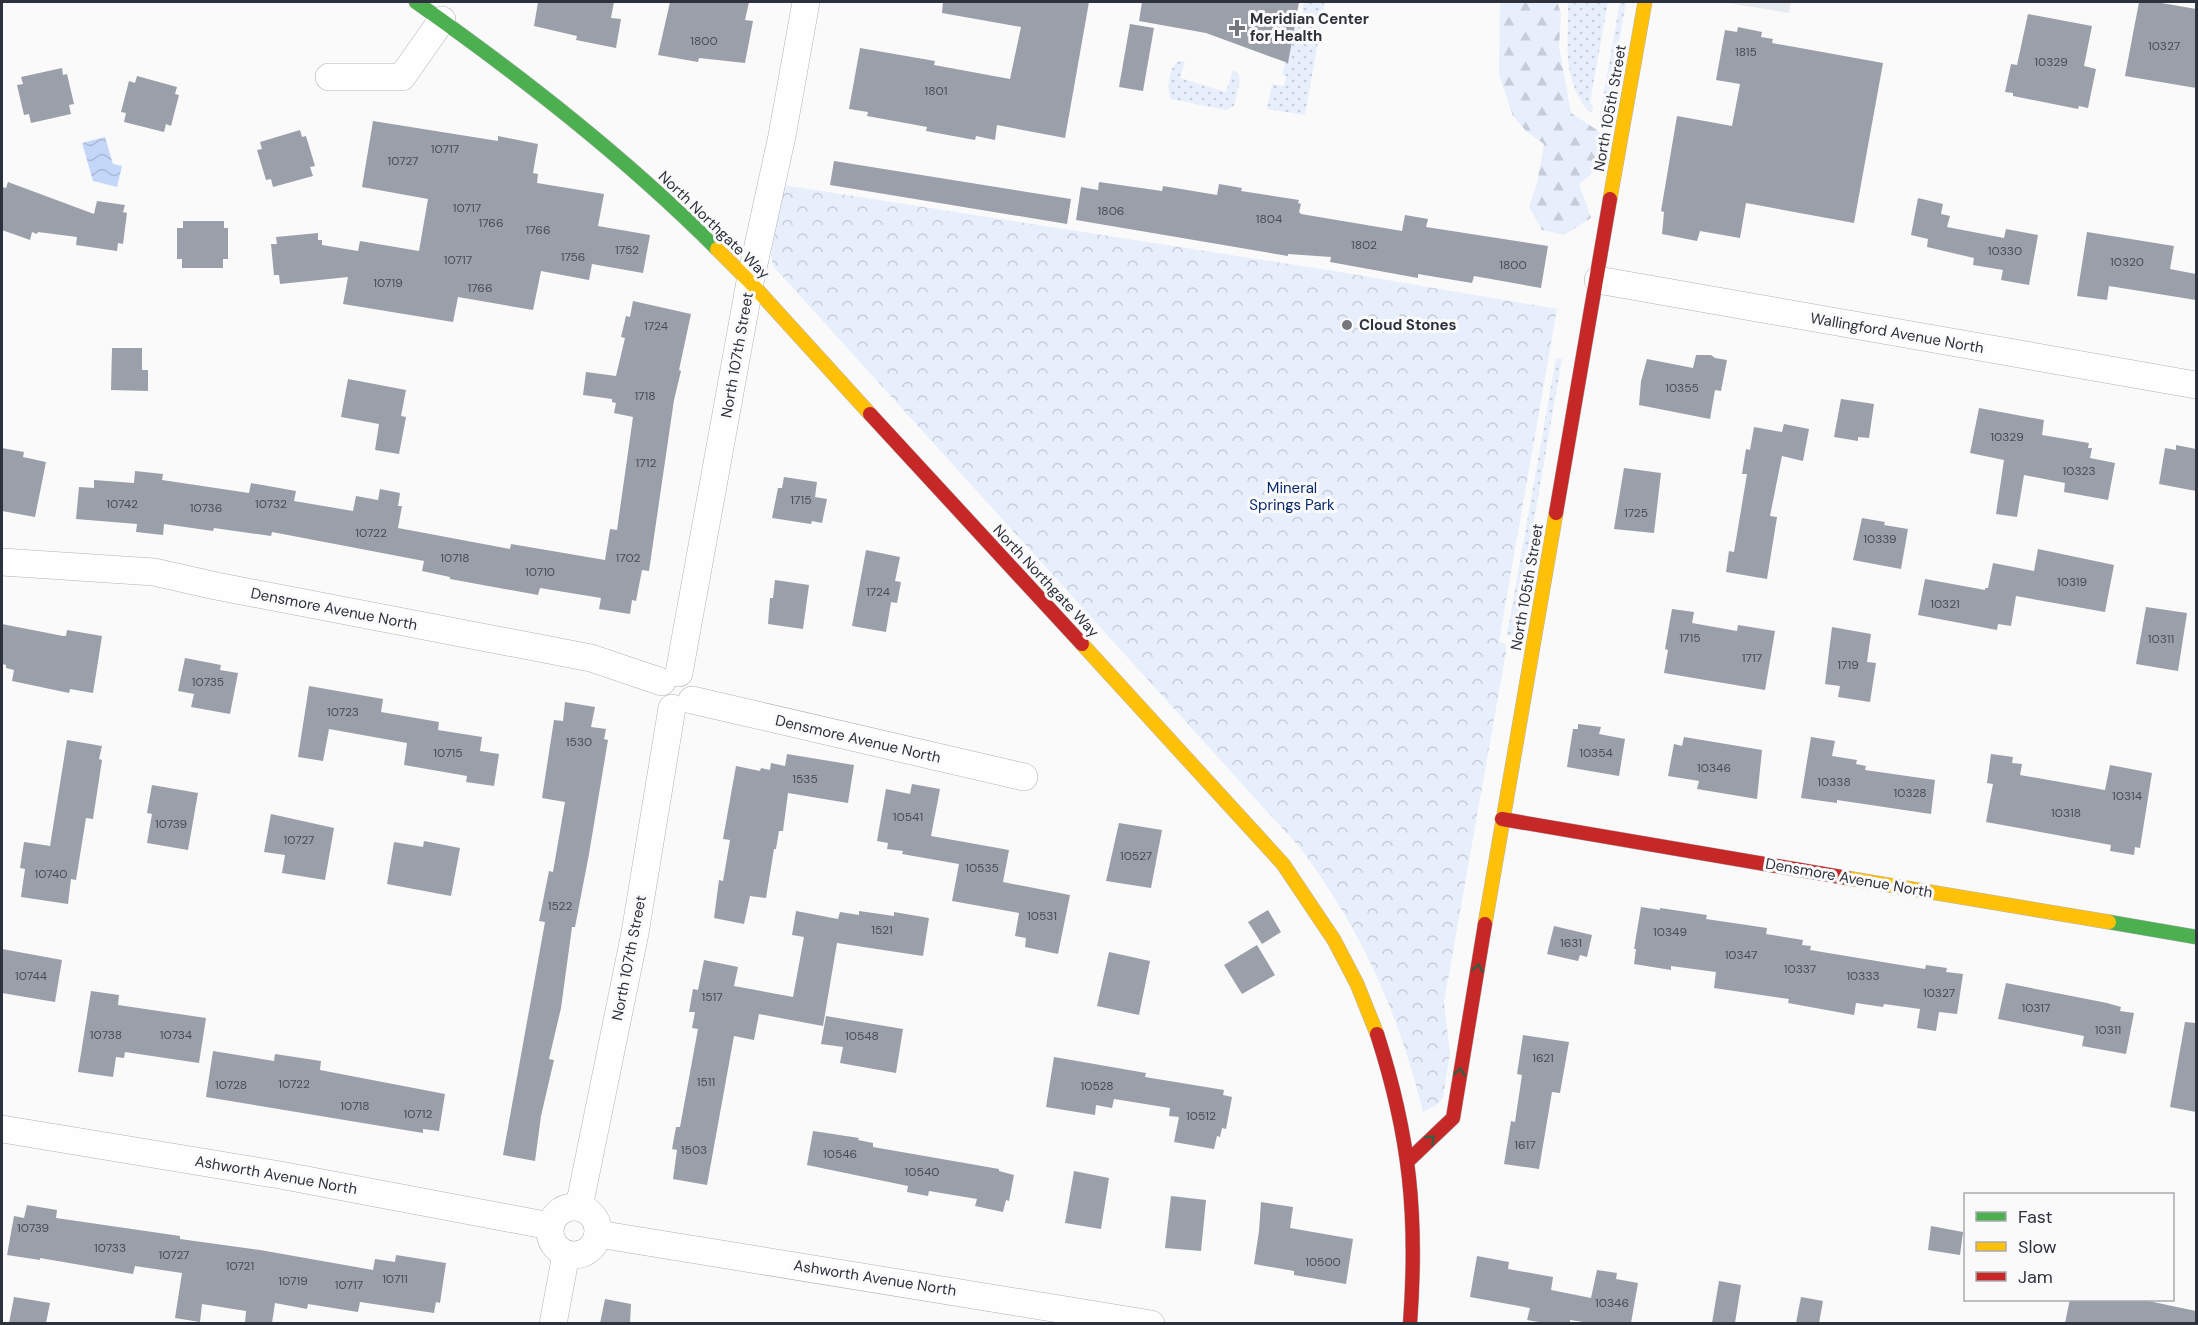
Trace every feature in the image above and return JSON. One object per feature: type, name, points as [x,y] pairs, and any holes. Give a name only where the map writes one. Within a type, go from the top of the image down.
[{"type":"street","name":"North Northgate Way","points":[[416,2],[576,124],[697,228],[750,282],[1283,864],[1335,941],[1369,1015],[1389,1070],[1400,1115],[1413,1205],[1415,1256],[1410,1323]]},
{"type":"street","name":"North 107th Street","points":[[670,677],[782,136],[806,2]]},
{"type":"street","name":"North 105th Street","points":[[1408,1161],[1453,1118],[1645,2]]},
{"type":"street","points":[[329,77],[402,77],[442,20]]},
{"type":"street","name":"Wallingford Avenue North","points":[[1598,280],[2196,385]]},
{"type":"street","name":"Densmore Avenue North","points":[[2,562],[154,572],[591,658],[670,677]]},
{"type":"street","points":[[670,677],[659,689],[661,700],[682,704]]},
{"type":"street","name":"North 107th Street","points":[[579,1207],[682,704]]},
{"type":"street","name":"Densmore Avenue North","points":[[682,704],[1024,777]]},
{"type":"street","name":"Densmore Avenue North","points":[[1503,819],[2196,937]]},
{"type":"street","name":"Ashworth Avenue North","points":[[2,1129],[280,1175],[550,1226]]},
{"type":"street","points":[[567,1207],[579,1207],[589,1211],[594,1217],[598,1225],[598,1234],[590,1249],[575,1255],[566,1254],[553,1244],[550,1237],[550,1226],[560,1210],[567,1207]]},
{"type":"street","name":"Ashworth Avenue North","points":[[598,1234],[1151,1323]]},
{"type":"street","points":[[553,1323],[566,1254]]},
{"type":"shaded area","points":[[1721,2],[1791,2],[1789,13]]},
{"type":"green space","points":[[1304,2],[1325,2],[1305,115],[1267,109],[1272,84],[1284,86],[1286,76],[1282,75],[1295,24],[1300,24]]},
{"type":"green space","points":[[1500,2],[1557,2],[1561,13],[1559,47],[1571,113],[1597,130],[1605,139],[1600,167],[1579,184],[1591,218],[1564,235],[1542,230],[1529,207],[1537,183],[1544,144],[1526,131],[1513,116],[1499,75]]},
{"type":"green space","points":[[1568,2],[1608,2],[1590,102],[1593,107],[1592,113],[1582,103],[1571,75],[1568,51]]},
{"type":"green space","points":[[1620,2],[1626,2],[1606,115],[1600,114]]},
{"type":"green space","points":[[1178,61],[1185,61],[1180,78],[1226,92],[1233,70],[1237,72],[1240,80],[1234,106],[1226,110],[1171,99],[1169,79],[1172,68]]},
{"type":"green space","name":"Mineral Springs Park","points":[[783,185],[1340,272],[1557,309],[1499,641],[1505,644],[1506,652],[1444,1002],[1450,1053],[1443,1097],[1438,1104],[1423,1112],[1402,1040],[1376,975],[1343,913],[1302,850],[773,266],[771,255]]},
{"type":"green space","points":[[1556,358],[1562,359],[1514,636],[1507,635]]},
{"type":"water","points":[[105,137],[113,164],[122,166],[117,187],[93,181],[82,143]]},
{"type":"building","points":[[538,2],[614,2],[611,18],[621,19],[616,48],[576,40],[577,36],[534,26]]},
{"type":"building","points":[[670,2],[749,2],[745,20],[753,21],[745,63],[699,58],[698,62],[658,55]]},
{"type":"building","points":[[943,2],[1089,2],[1065,138],[997,125],[995,140],[976,136],[975,140],[926,131],[927,127],[867,116],[868,112],[849,109],[860,48],[935,61],[934,65],[1010,79],[1021,27],[942,13]]},
{"type":"building","name":"Meridian Center for Health","points":[[1142,2],[1299,2],[1288,63],[1206,33],[1139,21]]},
{"type":"building","points":[[2139,2],[2156,2],[2196,9],[2196,88],[2125,76]]},
{"type":"building","points":[[2028,14],[2092,26],[2084,66],[2096,69],[2088,108],[2079,106],[2078,109],[2013,96],[2013,93],[2005,92],[2011,64],[2017,65]]},
{"type":"building","points":[[1130,24],[1154,28],[1143,91],[1119,87]]},
{"type":"building","points":[[1738,27],[1762,32],[1761,37],[1773,39],[1772,43],[1883,63],[1854,223],[1746,203],[1740,238],[1700,231],[1697,241],[1662,234],[1664,212],[1661,211],[1677,116],[1732,126],[1740,84],[1716,80],[1725,30],[1737,32]]},
{"type":"building","points":[[62,68],[63,75],[67,74],[74,104],[69,105],[71,114],[31,123],[29,114],[24,115],[17,85],[23,84],[21,77]]},
{"type":"building","points":[[137,76],[177,87],[175,94],[179,95],[171,126],[166,124],[164,132],[124,122],[126,113],[121,112],[129,81],[135,83]]},
{"type":"building","points":[[373,121],[498,141],[498,136],[538,144],[533,173],[538,174],[537,183],[604,194],[598,226],[650,235],[643,273],[592,264],[589,280],[541,271],[533,310],[458,297],[453,322],[343,304],[348,277],[280,284],[279,275],[274,275],[271,244],[277,244],[276,237],[318,233],[318,240],[322,240],[322,245],[358,251],[360,241],[419,251],[428,199],[362,187]]},
{"type":"building","points":[[300,130],[302,137],[306,136],[315,166],[310,167],[313,176],[273,187],[271,179],[266,180],[257,150],[262,149],[260,142]]},
{"type":"building","points":[[834,161],[1071,199],[1067,224],[830,185]]},
{"type":"building","points":[[8,182],[94,214],[97,201],[125,205],[123,212],[127,213],[123,244],[118,243],[117,251],[76,245],[77,237],[32,232],[30,240],[2,230],[2,187],[6,188]]},
{"type":"building","points":[[1099,182],[1162,191],[1163,186],[1217,195],[1219,184],[1242,188],[1241,191],[1299,200],[1301,214],[1402,231],[1405,215],[1428,219],[1426,227],[1548,246],[1541,288],[1474,276],[1472,283],[1418,274],[1418,278],[1330,262],[1331,257],[1288,254],[1288,256],[1076,220],[1081,187],[1098,190]]},
{"type":"building","points":[[1918,198],[1943,204],[1941,214],[1950,216],[1947,227],[2004,238],[2006,229],[2038,235],[2029,285],[2001,280],[2003,270],[1973,265],[1974,258],[1927,247],[1928,239],[1911,235]]},
{"type":"building","points":[[183,221],[224,221],[224,228],[228,228],[228,259],[223,259],[223,268],[182,268],[182,259],[177,259],[177,228],[183,228]]},
{"type":"building","points":[[2087,232],[2174,246],[2170,269],[2196,274],[2196,300],[2109,286],[2107,300],[2077,296]]},
{"type":"building","points":[[633,301],[691,314],[674,400],[649,571],[642,570],[636,601],[632,600],[630,614],[599,609],[601,598],[540,588],[538,595],[450,579],[450,577],[422,571],[424,561],[272,532],[271,536],[164,524],[163,535],[136,532],[137,524],[76,519],[79,487],[94,488],[94,480],[134,483],[135,471],[163,474],[162,480],[249,493],[251,483],[296,491],[294,501],[353,511],[356,496],[378,500],[380,489],[400,493],[398,506],[402,506],[398,528],[510,549],[511,544],[605,560],[610,529],[617,530],[633,417],[614,413],[616,403],[612,402],[612,399],[583,395],[586,372],[616,376],[625,338],[621,337],[626,316],[630,317]]},
{"type":"building","points":[[112,348],[142,348],[142,370],[148,370],[148,391],[111,390]]},
{"type":"building","points":[[1696,355],[1711,355],[1727,360],[1721,391],[1715,390],[1710,419],[1639,405],[1641,381],[1647,359],[1693,368]]},
{"type":"building","points":[[348,379],[406,390],[401,416],[406,417],[399,454],[375,450],[379,424],[341,417]]},
{"type":"building","points":[[1841,399],[1874,404],[1869,438],[1858,437],[1858,441],[1834,437]]},
{"type":"building","points":[[1979,408],[2044,420],[2042,435],[2089,443],[2088,448],[2092,448],[2090,458],[2115,463],[2108,500],[2064,492],[2065,483],[2024,475],[2017,517],[1996,514],[2004,460],[1970,453]]},
{"type":"building","points":[[1784,424],[1809,429],[1803,461],[1782,456],[1770,516],[1777,517],[1767,579],[1726,572],[1729,551],[1734,552],[1747,474],[1742,474],[1746,449],[1750,450],[1754,427],[1782,432]]},
{"type":"building","points":[[2176,445],[2196,449],[2196,491],[2159,484],[2165,448],[2176,450]]},
{"type":"building","points":[[2,448],[24,452],[23,457],[46,462],[35,517],[2,511]]},
{"type":"building","points":[[1624,468],[1661,473],[1654,533],[1614,529]]},
{"type":"building","points":[[784,477],[817,482],[815,497],[827,499],[822,523],[812,521],[811,524],[772,518],[778,488],[782,488]]},
{"type":"building","points":[[1862,518],[1908,529],[1901,569],[1853,560]]},
{"type":"building","points":[[2038,549],[2114,565],[2105,612],[2016,596],[2011,626],[1998,624],[1997,630],[1918,615],[1925,579],[1985,590],[1988,588],[1993,563],[2034,571]]},
{"type":"building","points":[[866,550],[900,557],[895,581],[901,582],[897,603],[891,602],[886,632],[852,626]]},
{"type":"building","points":[[775,580],[809,585],[803,629],[768,624],[770,598],[773,598]]},
{"type":"building","points":[[2146,607],[2187,613],[2178,671],[2136,664]]},
{"type":"building","points":[[1672,609],[1694,612],[1692,623],[1737,631],[1738,625],[1775,631],[1765,690],[1664,673],[1668,650],[1665,649]]},
{"type":"building","points":[[2,624],[63,636],[66,636],[67,630],[102,636],[93,693],[70,689],[69,693],[12,681],[14,670],[2,664]]},
{"type":"building","points":[[1832,627],[1871,634],[1867,662],[1876,663],[1870,702],[1838,697],[1840,686],[1825,684]]},
{"type":"building","points":[[185,658],[221,665],[220,670],[238,673],[230,714],[191,707],[194,694],[178,691]]},
{"type":"building","points":[[309,686],[383,699],[381,712],[439,722],[438,730],[482,737],[480,751],[499,754],[494,786],[466,782],[467,776],[404,765],[407,743],[329,729],[323,761],[298,757]]},
{"type":"building","points":[[565,702],[595,707],[591,727],[606,729],[604,739],[608,740],[575,927],[572,927],[561,1008],[549,1059],[554,1060],[541,1116],[535,1161],[503,1155],[545,922],[539,921],[549,871],[553,872],[565,802],[542,798],[554,720],[563,721]]},
{"type":"building","points":[[1578,724],[1601,727],[1599,734],[1625,739],[1619,776],[1567,767],[1573,729],[1578,729]]},
{"type":"building","points":[[1684,737],[1762,750],[1757,799],[1697,789],[1699,781],[1668,776],[1674,744],[1682,746]]},
{"type":"building","points":[[1811,737],[1835,741],[1832,756],[1857,760],[1856,764],[1866,766],[1865,770],[1935,780],[1931,814],[1837,800],[1837,803],[1801,798]]},
{"type":"building","points":[[67,740],[102,746],[93,819],[86,818],[76,880],[71,879],[68,904],[21,897],[25,869],[20,868],[24,842],[50,846]]},
{"type":"building","points":[[787,754],[854,765],[848,803],[788,793],[783,831],[779,831],[776,849],[774,849],[766,898],[750,896],[744,924],[714,918],[719,880],[723,881],[730,840],[723,839],[736,766],[760,771],[761,768],[770,770],[771,763],[785,766]]},
{"type":"building","points":[[1991,754],[2013,757],[2012,763],[2022,764],[2020,775],[2105,790],[2110,765],[2152,773],[2140,848],[2135,847],[2134,855],[2110,851],[2111,845],[1986,822],[1993,784],[1987,783]]},
{"type":"building","points":[[912,784],[940,789],[931,836],[1009,850],[1003,882],[1070,895],[1058,954],[1025,947],[1026,938],[1015,936],[1019,913],[952,901],[959,864],[902,854],[903,851],[887,849],[888,843],[877,841],[886,789],[910,794]]},
{"type":"building","points":[[152,785],[198,793],[188,850],[147,843],[152,814],[147,813]]},
{"type":"building","points":[[271,814],[334,828],[325,880],[282,873],[285,855],[264,852]]},
{"type":"building","points":[[1119,823],[1162,830],[1151,888],[1106,881]]},
{"type":"building","points":[[424,841],[460,848],[451,896],[387,884],[394,842],[423,847]]},
{"type":"building","points":[[1641,907],[1707,915],[1706,919],[1767,928],[1766,934],[1803,940],[1802,945],[1811,946],[1810,950],[1925,969],[1926,965],[1947,968],[1946,972],[1963,974],[1957,1014],[1939,1012],[1936,1031],[1917,1028],[1920,1009],[1856,1003],[1854,1015],[1788,1003],[1789,999],[1714,988],[1716,972],[1671,966],[1671,970],[1634,964],[1636,949],[1634,949]]},
{"type":"building","points":[[1268,910],[1281,932],[1262,944],[1248,922]]},
{"type":"building","points":[[796,911],[838,919],[840,912],[859,915],[859,911],[894,916],[894,912],[929,918],[923,956],[837,943],[823,1026],[759,1014],[754,1040],[734,1036],[707,1185],[673,1179],[677,1150],[672,1149],[676,1127],[680,1127],[698,1029],[692,1028],[695,1012],[689,1012],[693,989],[698,990],[704,960],[738,967],[734,986],[793,997],[804,937],[792,935]]},
{"type":"building","points":[[1554,926],[1592,935],[1587,957],[1580,955],[1578,961],[1547,954]]},
{"type":"building","points":[[1257,945],[1275,975],[1242,994],[1224,965]]},
{"type":"building","points":[[2,949],[62,960],[55,1002],[2,993]]},
{"type":"building","points":[[1109,952],[1150,961],[1139,1015],[1097,1006]]},
{"type":"building","points":[[2006,983],[2107,1003],[2121,1007],[2120,1011],[2134,1013],[2126,1054],[2082,1046],[2084,1036],[1998,1019]]},
{"type":"building","points":[[91,991],[119,995],[118,1005],[206,1018],[199,1063],[125,1052],[124,1058],[116,1057],[113,1077],[78,1072]]},
{"type":"building","points":[[826,1016],[903,1029],[896,1073],[840,1063],[843,1047],[821,1044]]},
{"type":"building","points":[[2185,1022],[2196,1023],[2196,1112],[2170,1107]]},
{"type":"building","points":[[1523,1035],[1569,1042],[1560,1093],[1552,1092],[1539,1169],[1504,1164],[1511,1121],[1515,1122],[1522,1075],[1517,1074]]},
{"type":"building","points":[[213,1051],[274,1061],[275,1054],[321,1061],[320,1070],[445,1094],[439,1131],[423,1129],[423,1133],[206,1097]]},
{"type":"building","points":[[1054,1057],[1146,1073],[1145,1077],[1224,1090],[1223,1095],[1232,1097],[1226,1129],[1222,1128],[1220,1137],[1217,1136],[1214,1149],[1174,1142],[1179,1117],[1169,1116],[1170,1108],[1114,1099],[1112,1108],[1096,1105],[1095,1115],[1046,1107]]},
{"type":"building","points":[[813,1131],[859,1138],[858,1140],[873,1143],[873,1147],[999,1169],[999,1171],[1014,1175],[1009,1201],[1006,1200],[1003,1212],[975,1206],[977,1199],[929,1191],[928,1196],[907,1192],[908,1186],[807,1165]]},
{"type":"building","points":[[1074,1171],[1109,1178],[1101,1229],[1065,1223]]},
{"type":"building","points":[[1171,1196],[1206,1200],[1201,1251],[1165,1248]]},
{"type":"building","points":[[1261,1202],[1293,1207],[1290,1228],[1353,1239],[1346,1284],[1294,1275],[1294,1271],[1254,1264]]},
{"type":"building","points":[[27,1205],[57,1210],[56,1218],[180,1236],[180,1239],[260,1250],[373,1270],[375,1259],[395,1262],[396,1255],[446,1263],[440,1303],[436,1302],[434,1313],[360,1302],[358,1312],[308,1304],[307,1309],[275,1303],[272,1323],[245,1323],[246,1311],[202,1304],[200,1322],[175,1318],[182,1273],[135,1266],[133,1274],[40,1258],[40,1260],[7,1255],[14,1216],[24,1218]]},
{"type":"building","points":[[1931,1226],[1963,1232],[1960,1255],[1928,1250]]},
{"type":"building","points":[[1477,1256],[1509,1262],[1508,1269],[1553,1277],[1551,1290],[1591,1298],[1597,1270],[1617,1273],[1616,1279],[1638,1283],[1631,1323],[1590,1323],[1570,1320],[1570,1323],[1545,1323],[1527,1320],[1530,1308],[1470,1297]]},
{"type":"building","points":[[1719,1281],[1741,1285],[1735,1323],[1712,1323]]},
{"type":"building","points":[[14,1297],[50,1303],[46,1323],[9,1323]]},
{"type":"building","points":[[1801,1297],[1823,1301],[1819,1323],[1796,1323]]},
{"type":"building","points":[[605,1299],[631,1304],[630,1323],[600,1323]]},
{"type":"building","points":[[2070,1301],[2148,1301],[2196,1311],[2196,1323],[2065,1323]]},
{"type":"traffic: fast","points":[[416,2],[495,59],[572,119],[646,182],[717,249]]},
{"type":"traffic: fast","points":[[2109,922],[2196,937]]},
{"type":"traffic: slow","points":[[1610,199],[1645,2]]},
{"type":"traffic: slow","points":[[717,249],[870,414]]},
{"type":"traffic: slow","points":[[1485,924],[1556,513]]},
{"type":"traffic: slow","points":[[1082,644],[1283,864],[1334,940],[1357,984],[1377,1034]]},
{"type":"traffic: slow","points":[[1847,878],[2109,922]]},
{"type":"traffic: jam","points":[[1556,513],[1610,199]]},
{"type":"traffic: jam","points":[[870,414],[1082,644]]},
{"type":"traffic: jam","points":[[1502,819],[1847,878]]},
{"type":"traffic: jam","points":[[1408,1161],[1453,1118],[1485,924]]},
{"type":"traffic: jam","points":[[1377,1034],[1397,1107],[1409,1177],[1413,1248],[1410,1324]]},
{"type":"place","name":"Meridian Center for Health","points":[[1237,28]]},
{"type":"place","name":"Cloud Stones","points":[[1347,325]]}]
